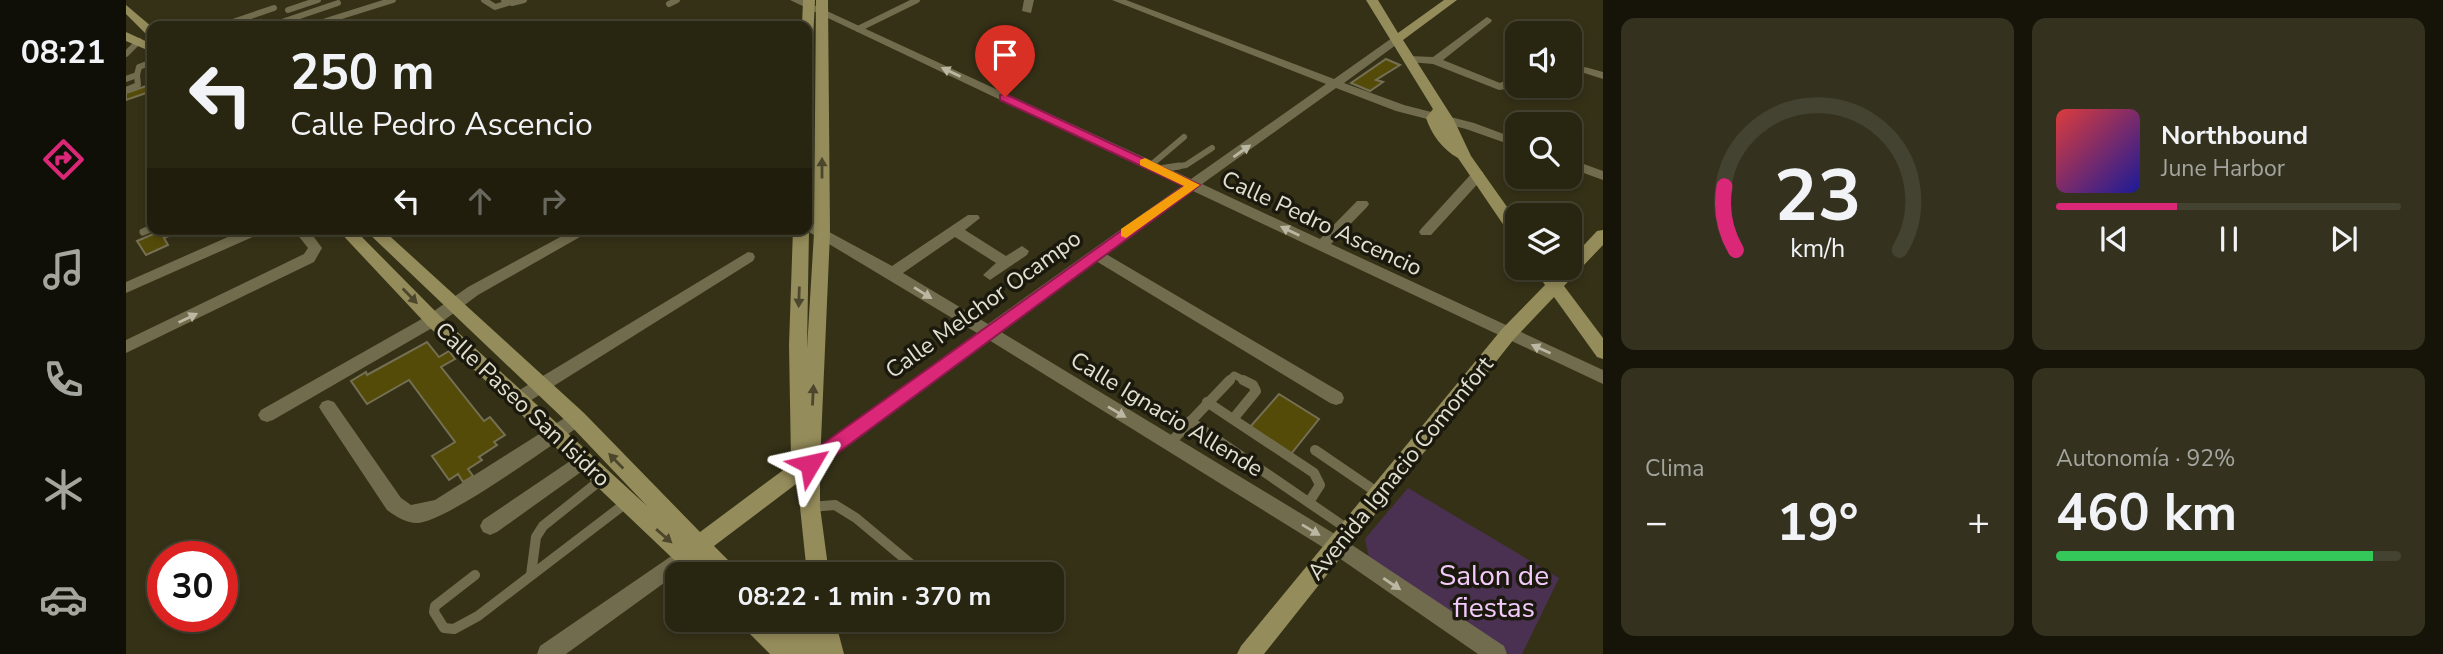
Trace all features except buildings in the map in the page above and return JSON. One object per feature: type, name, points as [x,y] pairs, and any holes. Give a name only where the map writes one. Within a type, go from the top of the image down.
[{"type":"main road","points":[[1372,0],[1440,116],[1438,133],[1449,146],[1464,156],[1505,214]]},
{"type":"main road","name":"Calle Melchor Ocampo","points":[[1396,40],[1451,0]]},
{"type":"main road","points":[[802,468],[814,229],[815,5]]},
{"type":"main road","points":[[126,8],[147,28]]},
{"type":"main road","points":[[126,36],[147,45]]},
{"type":"main road","name":"Calle Paseo San Isidro","points":[[351,235],[433,320],[626,503],[708,562]]},
{"type":"main road","name":"Calle Paseo San Isidro","points":[[378,235],[577,419],[691,550],[698,562]]},
{"type":"main road","points":[[802,235],[798,345],[801,462],[817,562]]},
{"type":"main road","name":"Avenida Ignacio Comonfort","points":[[1250,654],[1508,334],[1603,235]]},
{"type":"main road","points":[[387,272],[406,262]]},
{"type":"main road","points":[[1551,280],[1603,352]]},
{"type":"main road","name":"Calle Melchor Ocampo","points":[[691,550],[802,468]]},
{"type":"main road","points":[[764,632],[783,650],[809,653]]},
{"type":"main road","points":[[787,632],[809,653]]},
{"type":"main road","points":[[809,653],[819,632]]},
{"type":"street","name":"Calle Pedro Ascencio","points":[[795,0],[815,5],[858,29],[1603,377]]},
{"type":"street","points":[[1116,0],[1337,85],[1505,139]]},
{"type":"street","points":[[1435,61],[1487,20]]},
{"type":"street","name":"Calle Melchor Ocampo","points":[[802,468],[1095,254],[1337,85],[1396,40]]},
{"type":"street","points":[[1409,59],[1435,61],[1499,87],[1505,86]]},
{"type":"street","points":[[1586,70],[1603,76]]},
{"type":"street","points":[[1582,168],[1603,176]]},
{"type":"street","points":[[1426,232],[1478,175]]},
{"type":"street","points":[[1321,246],[1362,204]]},
{"type":"street","points":[[892,273],[973,218]]},
{"type":"street","name":"Calle Ignacio Allende","points":[[814,229],[892,273],[1169,444],[1342,538],[1496,654]]},
{"type":"street","points":[[956,230],[1006,263]]},
{"type":"street","points":[[126,288],[245,235]]},
{"type":"street","points":[[126,347],[309,258],[315,248],[305,235]]},
{"type":"street","points":[[267,415],[433,320],[502,275],[576,235]]},
{"type":"street","points":[[990,275],[1022,251]]},
{"type":"street","points":[[1095,254],[1336,398]]},
{"type":"street","points":[[519,399],[748,257]]},
{"type":"street","points":[[328,407],[394,504],[414,516],[442,506],[577,419]]},
{"type":"street","points":[[490,526],[582,461]]},
{"type":"street","name":"Calle Melchor Ocampo","points":[[548,654],[691,550]]},
{"type":"lane","points":[[288,10],[318,0]]},
{"type":"lane","points":[[325,21],[393,0]]},
{"type":"lane","points":[[484,0],[495,6],[506,1],[524,0]]},
{"type":"lane","points":[[669,4],[677,0]]},
{"type":"lane","points":[[858,29],[917,0]]},
{"type":"lane","points":[[283,21],[336,1],[349,13]]},
{"type":"lane","points":[[236,21],[274,8]]},
{"type":"lane","points":[[126,54],[139,41]]},
{"type":"lane","points":[[126,90],[138,85],[139,67],[147,64]]},
{"type":"lane","points":[[126,79],[137,75]]},
{"type":"lane","points":[[1155,167],[1184,137]]},
{"type":"lane","points":[[1155,167],[1186,165],[1212,148]]},
{"type":"lane","points":[[143,232],[147,230]]},
{"type":"lane","points":[[1169,444],[1231,376],[1238,376],[1253,385],[1255,393],[1233,419]]},
{"type":"lane","points":[[1207,402],[1318,477],[1320,485],[1309,502]]},
{"type":"lane","points":[[1190,421],[1309,502],[1342,538]]},
{"type":"lane","points":[[1315,450],[1378,493]]},
{"type":"lane","points":[[531,575],[537,537],[543,526],[602,479]]},
{"type":"lane","points":[[475,575],[435,606],[435,612],[444,628],[462,626],[626,503]]},
{"type":"lane","points":[[810,507],[835,505],[856,518],[909,562]]},
{"type":"green space","name":"Salon de fiestas","points":[[1408,488],[1559,578],[1522,654],[1509,654],[1369,558],[1365,539]]},
{"type":"slow traffic","points":[[1126,233],[1194,185],[1145,162]]},
{"type":"route","points":[[810,464],[1095,254],[1194,185],[1005,97]]}]
